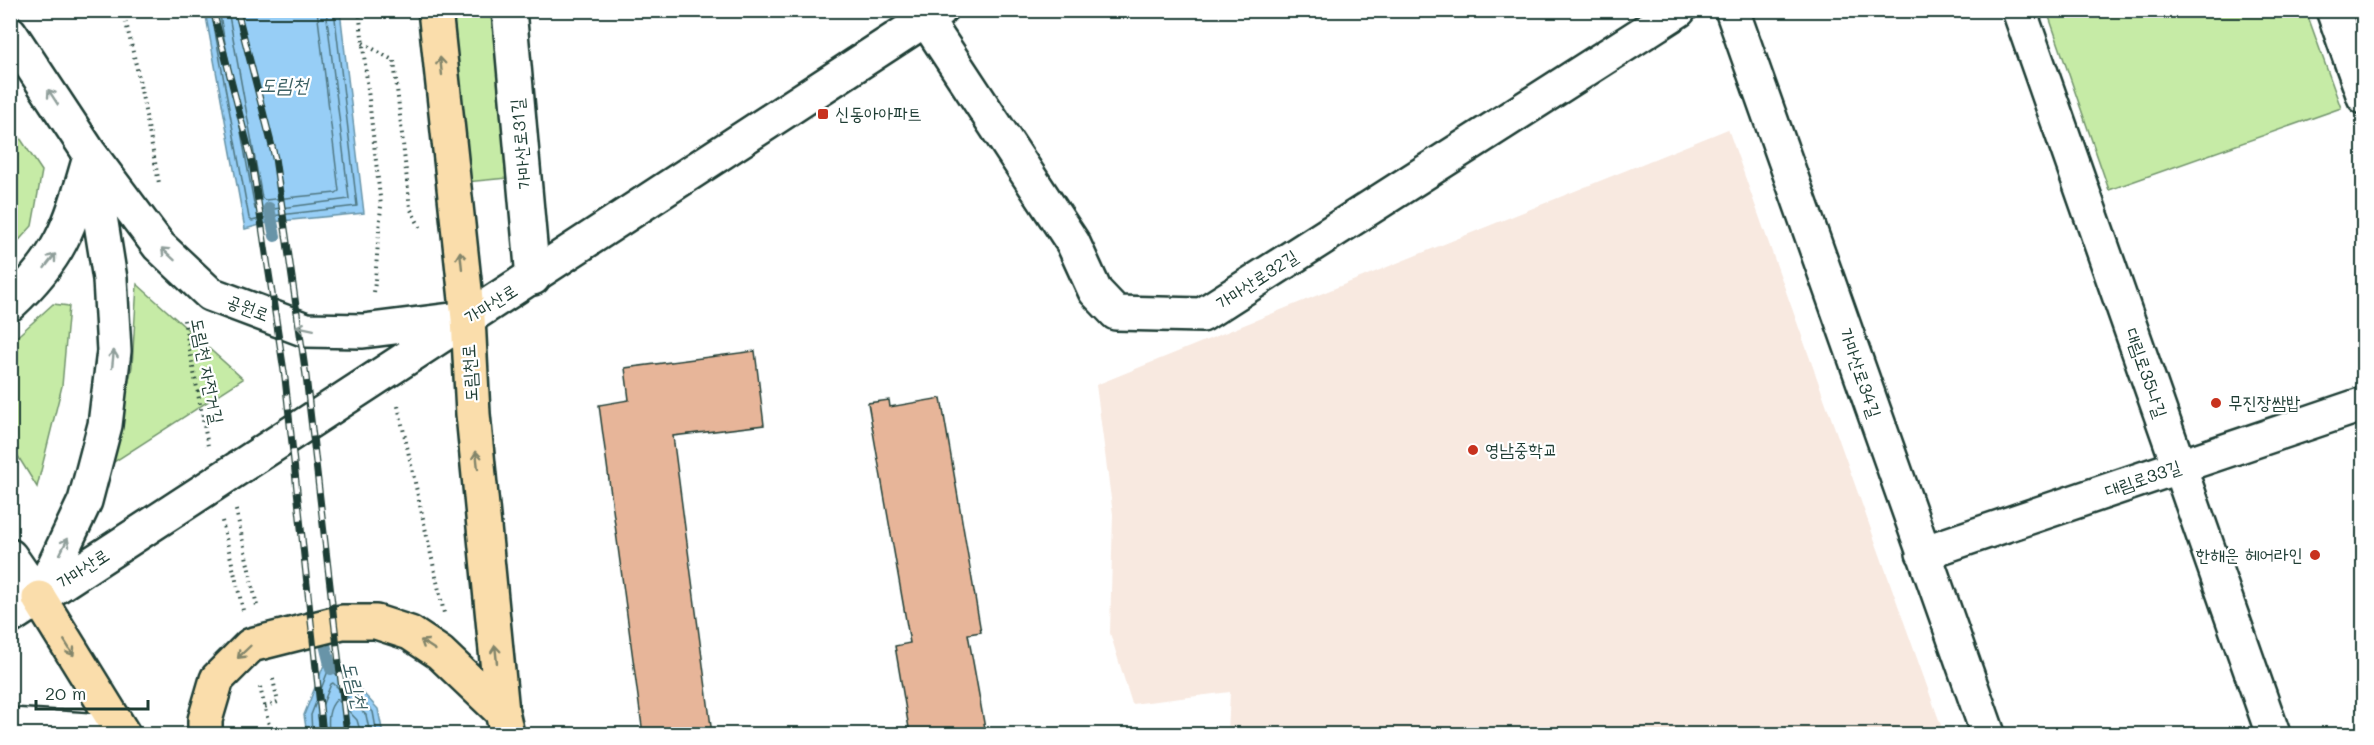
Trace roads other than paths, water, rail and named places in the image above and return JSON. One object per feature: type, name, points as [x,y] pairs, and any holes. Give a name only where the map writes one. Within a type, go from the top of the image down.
[{"type":"main road","name":"도림천로","points":[[435,10],[468,318],[473,414],[504,723]]},
{"type":"main road","points":[[39,598],[123,735]]},
{"type":"main road","points":[[205,735],[205,720],[218,678],[342,622],[376,622],[410,633],[440,653],[504,723]]},
{"type":"street","name":"가마산로31길","points":[[509,10],[533,278]]},
{"type":"street","name":"가마산로32길","points":[[933,15],[1073,243],[1095,291],[1116,313],[1202,315],[1679,10]]},
{"type":"street","name":"가마산로34길","points":[[1732,10],[1988,735]]},
{"type":"street","name":"대림로35나길","points":[[2019,10],[2273,735]]},
{"type":"street","points":[[2333,10],[2364,97]]},
{"type":"street","name":"가마산로","points":[[10,617],[933,15]]},
{"type":"street","name":"공원로","points":[[10,33],[90,154],[159,246],[210,294],[306,330],[363,331],[468,318]]},
{"type":"street","points":[[10,304],[29,287],[56,254],[74,215],[90,154]]},
{"type":"street","points":[[39,598],[85,501],[105,425],[113,361],[110,279],[90,154]]},
{"type":"street","name":"대림로33길","points":[[1923,553],[2364,404]]},
{"type":"street","points":[[10,556],[39,598]]},
{"type":"street","points":[[10,725],[88,730],[103,735]]},
{"type":"water","name":"도림천","points":[[205,11],[340,11],[364,213],[271,222],[245,229]]},
{"type":"water","name":"도림천","points":[[328,655],[378,709],[383,734],[307,734],[304,715]]},
{"type":"waterway","name":"도림천","points":[[269,208],[275,236]]},
{"type":"waterway","name":"도림천","points":[[325,644],[331,669]]},
{"type":"railway","points":[[213,10],[252,162],[285,378],[323,734]]},
{"type":"railway","points":[[237,10],[275,158],[306,376],[347,734]]},
{"type":"place","name":"신동아아파트","points":[[823,114]]},
{"type":"place","name":"무진장쌈밥","points":[[2216,403]]},
{"type":"place","name":"영남중학교","points":[[1473,450]]},
{"type":"place","name":"한해은 헤어라인","points":[[2315,555]]}]
